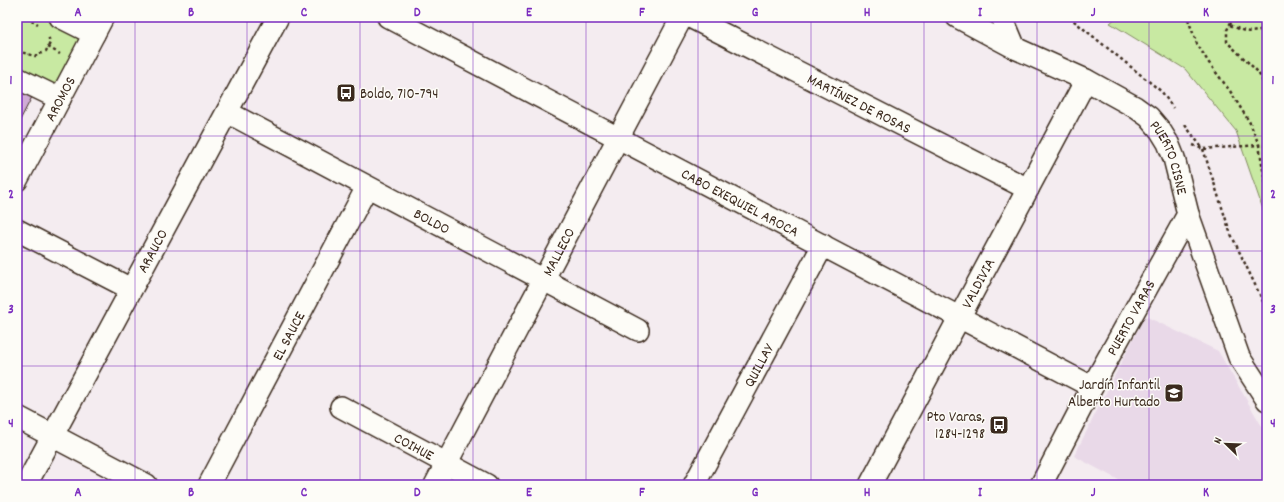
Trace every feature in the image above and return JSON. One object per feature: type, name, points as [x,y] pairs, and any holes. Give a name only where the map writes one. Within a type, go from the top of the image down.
[{"type":"street","name":"ARAUCO","points":[[26,485],[278,17]]},
{"type":"street","name":"CABO EXEQUIEL AROCA","points":[[388,17],[1092,387]]},
{"type":"street","name":"MALLECO","points":[[435,485],[682,17]]},
{"type":"street","name":"MARTÍNEZ DE ROSAS","points":[[690,17],[1028,189]]},
{"type":"street","name":"PUERTO CISNE","points":[[957,17],[1015,48],[1086,80],[1135,107],[1149,117],[1160,130],[1168,143],[1174,158],[1188,214],[1239,357],[1267,400]]},
{"type":"street","points":[[1002,17],[1015,48]]},
{"type":"street","points":[[53,25],[98,25]]},
{"type":"street","name":"AROMOS","points":[[17,180],[98,25]]},
{"type":"street","points":[[17,78],[60,99]]},
{"type":"street","name":"VALDIVIA","points":[[870,485],[1086,80]]},
{"type":"street","name":"BOLDO","points":[[227,112],[638,330]]},
{"type":"street","name":"EL SAUCE","points":[[209,485],[367,187]]},
{"type":"street","name":"PUERTO VARAS","points":[[1041,485],[1092,387],[1188,214]]},
{"type":"street","points":[[17,230],[131,289]]},
{"type":"street","name":"QUILLAY","points":[[694,485],[823,245]]},
{"type":"street","name":"COIHUE","points":[[341,407],[487,485]]},
{"type":"street","points":[[17,417],[146,485]]},
{"type":"path","points":[[26,17],[37,22],[42,28]]},
{"type":"path","points":[[1184,17],[1188,19],[1200,17]]},
{"type":"path","points":[[1230,17],[1232,20],[1227,30],[1227,42],[1258,72],[1267,90]]},
{"type":"path","points":[[1188,19],[1197,44],[1230,91],[1250,123],[1259,144],[1267,194]]},
{"type":"path","points":[[17,51],[35,56],[46,51],[50,43],[53,25]]},
{"type":"path","points":[[1230,25],[1249,33],[1267,27]]},
{"type":"path","points":[[1160,130],[1203,149],[1259,144],[1267,145]]},
{"type":"shaded area","name":"Jardín Infantil Alberto Hurtado","points":[[1145,316],[1218,351],[1267,435],[1267,485],[1128,485],[1074,456]]},
{"type":"green space","points":[[17,17],[44,17],[81,36],[55,89],[17,70]]},
{"type":"green space","points":[[1117,17],[1267,17],[1267,221],[1236,131],[1185,69],[1110,23]]},
{"type":"building","points":[[17,90],[32,97],[17,126]]},
{"type":"place","name":"Boldo, 710-794","points":[[346,93]]},
{"type":"place","name":"Jardín Infantil Alberto Hurtado","points":[[1174,393]]},
{"type":"place","name":"Pto Varas, 1284-1298","points":[[999,425]]}]
